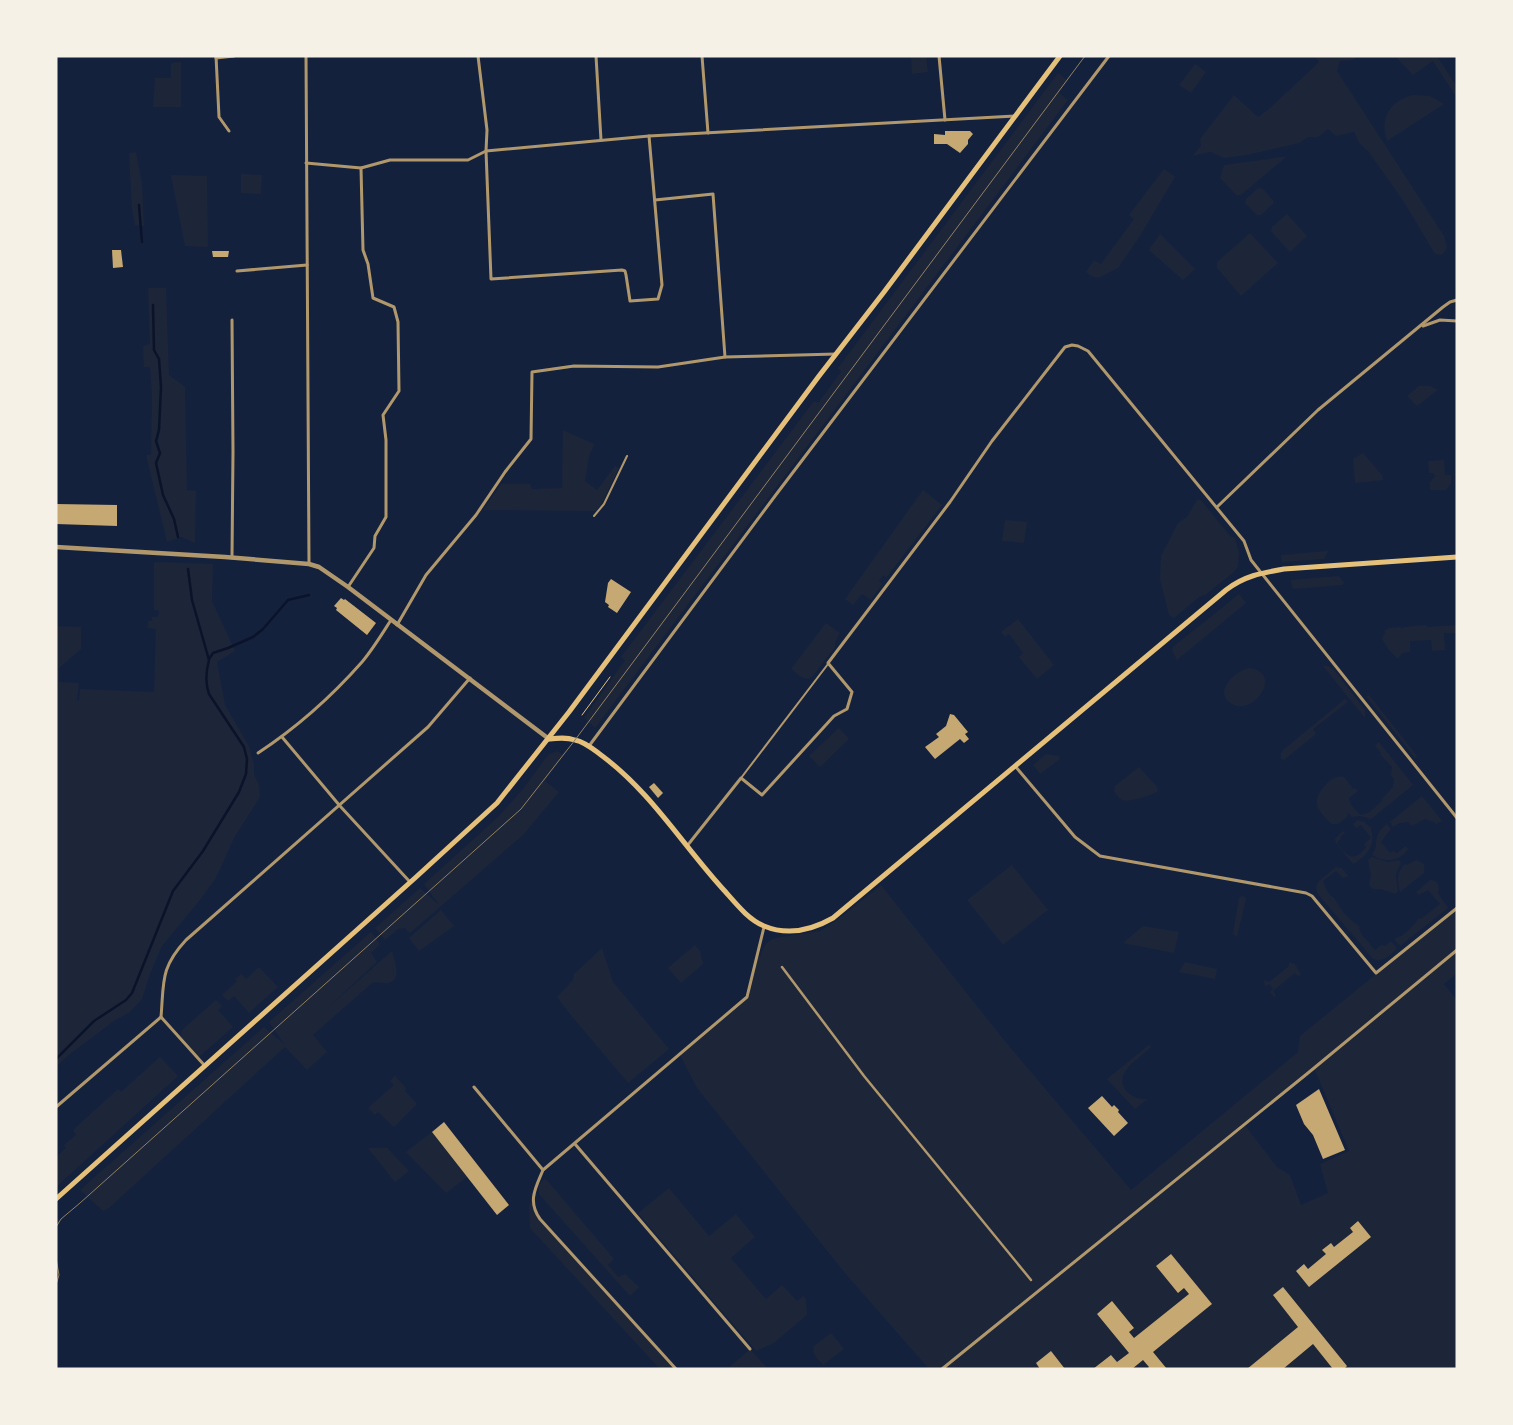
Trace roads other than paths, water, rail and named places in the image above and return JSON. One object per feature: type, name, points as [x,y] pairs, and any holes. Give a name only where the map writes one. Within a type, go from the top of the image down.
[{"type":"main road","points":[[56,1200],[497,803],[549,739],[1060,56]]},
{"type":"main road","points":[[549,739],[563,738],[575,740],[588,746],[624,774],[640,790],[686,847],[738,906],[751,918],[764,926],[780,930],[804,930],[818,927],[833,918],[1226,590],[1242,579],[1262,572],[1295,568],[1457,557]]},
{"type":"street","points":[[229,131],[219,117],[216,57],[234,56]]},
{"type":"street","points":[[306,56],[310,564]]},
{"type":"street","points":[[478,56],[487,130],[486,151],[491,279],[622,270],[625,271],[630,301],[658,299],[662,285],[649,136]]},
{"type":"street","points":[[596,56],[601,141]]},
{"type":"street","points":[[702,56],[708,133]]},
{"type":"street","points":[[939,56],[945,120]]},
{"type":"street","points":[[588,746],[1037,148],[1109,56]]},
{"type":"street","points":[[306,163],[361,168],[390,160],[468,160],[486,151],[649,136],[1015,116]]},
{"type":"street","points":[[348,587],[374,548],[375,536],[386,517],[386,440],[383,415],[399,391],[398,322],[394,307],[374,298],[368,264],[363,250],[361,168]]},
{"type":"street","points":[[655,200],[713,194],[725,357]]},
{"type":"street","points":[[237,271],[307,265]]},
{"type":"street","points":[[1217,507],[1318,410],[1446,304],[1457,300]]},
{"type":"street","points":[[232,320],[232,557]]},
{"type":"street","points":[[1418,328],[1440,320],[1457,321]]},
{"type":"street","points":[[686,847],[741,778],[762,795],[834,716],[847,709],[852,692],[828,664],[950,502],[992,441],[1065,347],[1072,345],[1088,351],[1217,507],[1244,541],[1251,560],[1457,818]]},
{"type":"street","points":[[397,625],[426,575],[476,515],[505,472],[531,439],[532,372],[574,366],[658,367],[725,357],[836,354]]},
{"type":"street","points":[[56,547],[232,557],[310,564],[319,567],[470,678],[549,739]]},
{"type":"street","points":[[258,753],[282,737],[328,697],[364,660],[391,620]]},
{"type":"street","points":[[205,1066],[162,1017],[165,974],[168,962],[174,953],[211,916],[340,806],[428,727],[470,678]]},
{"type":"street","points":[[282,737],[340,806],[410,883]]},
{"type":"street","points":[[1015,766],[1075,837],[1100,856],[1306,893],[1312,896],[1376,973],[1457,908]]},
{"type":"street","points":[[676,1369],[537,1215],[533,1194],[543,1170],[747,997],[764,926]]},
{"type":"street","points":[[942,1369],[1457,950]]},
{"type":"street","points":[[782,967],[864,1076],[1031,1280]]},
{"type":"street","points":[[56,1107],[162,1017]]},
{"type":"street","points":[[474,1087],[543,1170]]},
{"type":"street","points":[[575,1144],[750,1349]]},
{"type":"lane","points":[[594,516],[604,504],[627,456]]},
{"type":"lane","points":[[741,778],[828,664]]},
{"type":"waterway","points":[[139,205],[142,242]]},
{"type":"waterway","points":[[153,305],[154,350],[159,359],[161,387],[159,430],[156,441],[160,453],[156,463],[163,495],[174,519],[178,537]]},
{"type":"waterway","points":[[56,1059],[94,1021],[126,1000],[132,993],[173,891],[203,851],[239,792],[246,774],[247,759],[244,747],[209,694],[206,677],[209,660],[192,600],[188,569]]},
{"type":"waterway","points":[[209,659],[213,653],[253,637],[263,629],[288,600],[309,595]]},
{"type":"tram line","points":[[56,1227],[61,1219],[521,809],[575,740],[1085,56]]},
{"type":"tram line","points":[[56,1258],[59,1275],[56,1285]]}]
